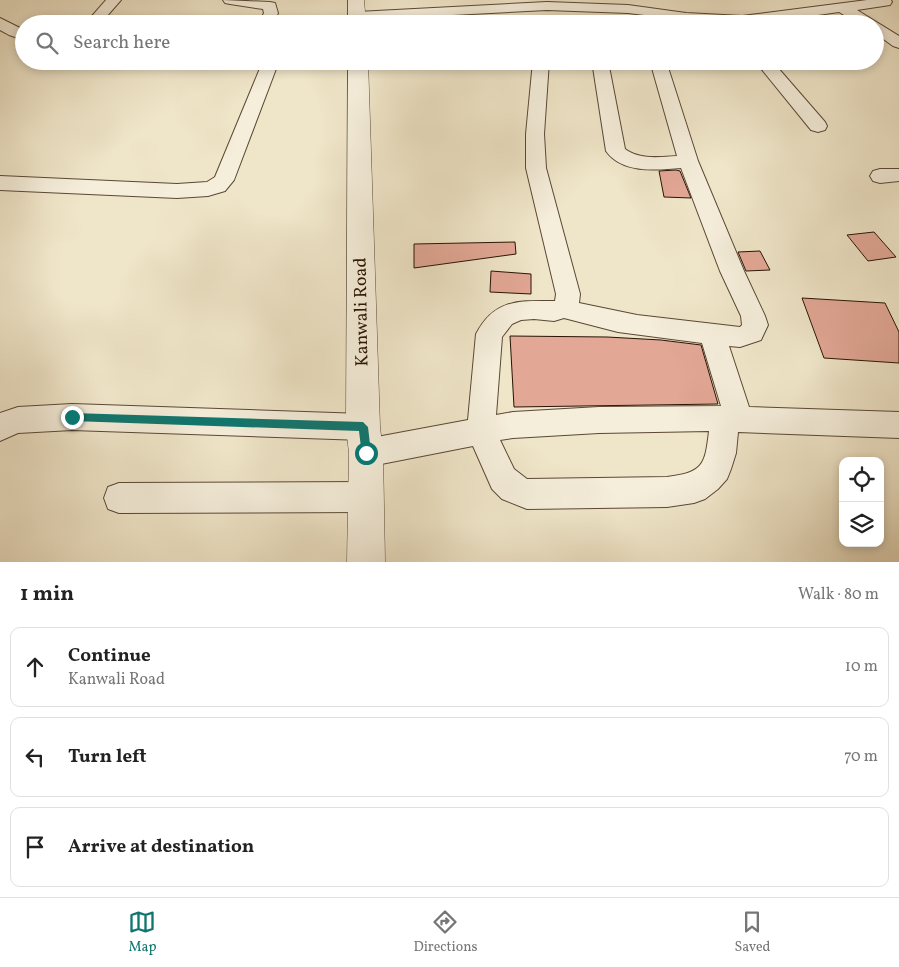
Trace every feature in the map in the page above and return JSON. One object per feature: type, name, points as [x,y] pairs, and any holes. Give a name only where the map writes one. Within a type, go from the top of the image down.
[{"type":"street","points":[[100,15],[114,0]]},
{"type":"street","points":[[230,0],[270,6],[269,15]]},
{"type":"street","points":[[356,13],[546,3],[620,5],[640,15]]},
{"type":"street","points":[[791,15],[840,7],[888,3]]},
{"type":"street","points":[[840,7],[855,15]]},
{"type":"street","points":[[0,22],[15,32]]},
{"type":"street","points":[[884,32],[899,43]]},
{"type":"street","points":[[0,183],[177,190],[208,189],[218,186],[224,180],[267,70]]},
{"type":"street","name":"Kanwali Road","points":[[358,70],[366,562]]},
{"type":"street","points":[[541,70],[535,152],[536,168],[568,294],[564,308]]},
{"type":"street","points":[[602,70],[616,152],[628,160],[637,162],[688,161]]},
{"type":"street","points":[[661,70],[688,161],[717,237],[755,325],[752,333],[740,337],[609,321],[586,316],[564,308],[554,311],[534,309],[519,311],[503,317],[489,334],[482,431],[503,479],[513,488],[527,494],[667,492],[694,488],[707,479],[716,468],[732,419],[712,334]]},
{"type":"street","points":[[771,70],[818,126]]},
{"type":"street","points":[[0,428],[4,424],[18,420],[72,417],[365,440],[482,431],[513,425],[599,420],[732,419],[899,425]]},
{"type":"street","points":[[119,498],[366,497]]},
{"type":"building","points":[[659,171],[680,171],[691,198],[664,197]]},
{"type":"building","points":[[874,232],[896,257],[868,261],[847,235]]},
{"type":"building","points":[[515,242],[516,254],[414,268],[414,244]]},
{"type":"building","points":[[760,251],[770,270],[746,271],[738,252]]},
{"type":"building","points":[[491,271],[531,274],[531,294],[490,292]]},
{"type":"building","points":[[802,298],[885,303],[899,332],[899,363],[824,358]]},
{"type":"building","points":[[510,336],[607,337],[661,340],[701,345],[718,404],[514,407]]},
{"type":"route","points":[[72,417],[363,427],[366,453]]}]
